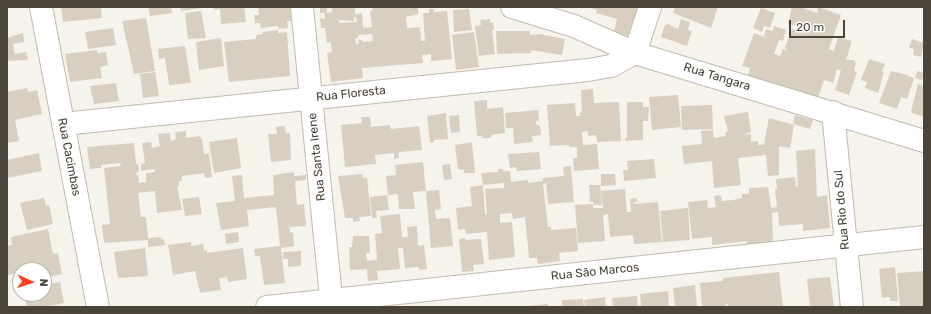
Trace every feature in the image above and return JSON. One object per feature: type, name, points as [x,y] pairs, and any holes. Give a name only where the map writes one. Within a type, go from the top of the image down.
[{"type":"street","name":"Rua Cacimbas","points":[[41,7],[98,307]]},
{"type":"street","name":"Rua Santa Irene","points":[[302,7],[332,304]]},
{"type":"street","name":"Rua Tangara","points":[[512,7],[574,26],[635,53],[833,112],[924,141]]},
{"type":"street","points":[[635,53],[650,7]]},
{"type":"street","name":"Rua Floresta","points":[[63,124],[588,70],[611,66],[635,53]]},
{"type":"street","name":"Rua Rio do Sul","points":[[833,112],[852,307]]},
{"type":"street","name":"Rua São Marcos","points":[[267,307],[332,304],[924,237]]},
{"type":"building","points":[[61,7],[101,7],[102,18],[63,22]]},
{"type":"building","points":[[148,7],[171,7],[172,13],[150,16]]},
{"type":"building","points":[[180,7],[201,7],[202,8],[181,11]]},
{"type":"building","points":[[214,7],[244,7],[246,22],[221,24],[220,9],[214,10]]},
{"type":"building","points":[[258,7],[290,7],[291,21],[287,21],[288,28],[278,29],[278,26],[261,28],[260,23],[255,23],[254,15],[259,15]]},
{"type":"building","points":[[320,7],[327,7],[327,13],[332,12],[332,7],[355,7],[355,14],[362,13],[363,28],[372,27],[370,11],[373,10],[372,7],[418,7],[418,14],[406,17],[407,28],[420,27],[421,41],[425,41],[423,13],[429,13],[429,9],[434,9],[434,12],[447,11],[452,59],[431,61],[431,54],[422,55],[423,63],[362,68],[363,78],[331,82],[327,53],[332,52],[331,42],[327,43],[325,28],[321,28],[320,18],[325,19],[325,13],[320,13]],"holes":[[[354,17],[356,17],[357,22],[339,23],[339,20],[354,21]],[[372,34],[373,41],[362,42],[362,40],[358,40],[359,44],[356,44],[355,38],[358,38],[358,35]]]},
{"type":"building","points":[[587,7],[638,7],[628,36],[614,32],[617,19],[596,13],[597,10]]},
{"type":"building","points":[[675,7],[718,7],[711,28],[673,13]]},
{"type":"building","points":[[792,7],[800,7],[817,13],[818,7],[841,15],[829,49],[834,51],[838,37],[852,41],[846,60],[855,60],[854,62],[856,63],[854,71],[857,72],[849,95],[835,90],[841,71],[837,69],[833,83],[824,80],[818,98],[748,76],[750,68],[742,66],[754,33],[770,39],[764,36],[766,29],[772,31],[774,26],[786,30],[783,41],[779,40],[774,54],[780,56],[783,49],[787,51],[785,48],[792,29],[803,33],[804,32],[797,29],[798,26],[788,24]]},
{"type":"building","points":[[761,8],[775,13],[770,28],[764,26],[762,32],[753,28]]},
{"type":"building","points":[[469,9],[472,30],[454,32],[453,10]]},
{"type":"building","points":[[201,11],[206,38],[188,39],[185,13]]},
{"type":"building","points":[[146,18],[155,71],[134,74],[122,21]]},
{"type":"building","points":[[490,19],[490,23],[493,22],[494,30],[492,30],[495,54],[479,56],[475,26],[481,25],[480,20]]},
{"type":"building","points":[[681,19],[690,22],[688,30],[692,31],[687,46],[661,37],[665,25],[668,24],[678,29]]},
{"type":"building","points":[[113,28],[116,45],[88,49],[85,32]]},
{"type":"building","points":[[278,30],[278,33],[287,32],[290,76],[229,82],[224,42],[256,39],[256,35],[263,34],[263,32]]},
{"type":"building","points":[[496,31],[530,31],[530,35],[540,34],[565,39],[562,55],[531,50],[531,53],[497,54]]},
{"type":"building","points":[[474,32],[479,67],[456,70],[452,35]]},
{"type":"building","points":[[23,33],[24,42],[13,44],[15,54],[26,52],[28,60],[7,61],[7,38]]},
{"type":"building","points":[[221,38],[224,66],[199,70],[196,42]]},
{"type":"building","points":[[912,39],[924,43],[921,57],[913,55],[914,49],[909,48]]},
{"type":"building","points":[[185,46],[191,83],[169,85],[165,58],[159,59],[158,49]]},
{"type":"building","points":[[97,50],[97,53],[106,52],[108,65],[100,67],[102,78],[70,82],[65,54]]},
{"type":"building","points":[[869,59],[885,64],[882,71],[884,72],[878,93],[865,88],[867,82],[861,80]]},
{"type":"building","points":[[891,71],[914,78],[907,99],[901,97],[897,109],[879,103]]},
{"type":"building","points":[[917,71],[924,73],[922,80],[915,78]]},
{"type":"building","points":[[155,72],[159,96],[143,98],[140,74]]},
{"type":"building","points":[[116,83],[119,101],[94,104],[90,86]]},
{"type":"building","points":[[918,84],[924,86],[924,117],[912,113],[911,111]]},
{"type":"building","points":[[27,88],[28,92],[37,90],[42,114],[15,120],[19,141],[7,143],[7,92]]},
{"type":"building","points":[[593,89],[594,103],[619,102],[621,141],[597,142],[596,135],[588,136],[588,131],[582,132],[583,145],[597,144],[599,169],[574,171],[573,158],[577,158],[577,147],[569,147],[569,145],[550,146],[547,105],[575,103],[576,116],[580,116],[580,112],[582,112],[581,90]]},
{"type":"building","points":[[678,95],[681,127],[652,130],[649,97]]},
{"type":"building","points":[[487,100],[487,109],[503,107],[505,133],[491,135],[491,138],[482,138],[482,136],[477,136],[474,101]]},
{"type":"building","points":[[627,102],[643,102],[643,107],[649,107],[648,121],[643,121],[643,140],[625,141],[625,138],[627,138]]},
{"type":"building","points":[[712,105],[713,129],[682,130],[681,106]]},
{"type":"building","points":[[538,110],[539,121],[536,121],[536,124],[540,126],[541,135],[532,136],[533,142],[514,144],[513,128],[506,128],[505,113]]},
{"type":"building","points":[[748,112],[751,132],[741,135],[751,134],[751,142],[758,141],[758,145],[766,144],[764,143],[769,118],[794,125],[790,148],[779,146],[779,175],[768,176],[766,155],[738,158],[741,185],[714,188],[712,161],[684,164],[682,146],[702,144],[701,131],[713,130],[714,138],[726,136],[725,133],[728,131],[724,116]]},
{"type":"building","points":[[446,113],[448,139],[434,140],[434,142],[430,143],[427,116]]},
{"type":"building","points":[[459,115],[460,132],[451,133],[449,116]]},
{"type":"building","points":[[795,115],[813,120],[810,129],[793,124]]},
{"type":"building","points":[[361,117],[370,117],[371,127],[390,125],[391,129],[419,126],[422,150],[399,152],[399,158],[394,159],[394,153],[375,155],[376,164],[345,167],[341,125],[362,123]]},
{"type":"building","points":[[285,126],[286,133],[290,133],[291,160],[271,162],[268,134],[277,134],[276,127]]},
{"type":"building","points":[[186,131],[186,138],[200,136],[202,139],[204,154],[209,153],[212,177],[205,178],[204,173],[182,176],[182,181],[179,181],[179,186],[177,186],[182,210],[157,213],[155,191],[138,193],[141,217],[146,217],[148,238],[161,237],[161,239],[164,239],[165,245],[148,247],[148,240],[104,243],[102,225],[110,224],[104,168],[121,166],[120,163],[101,165],[101,168],[90,169],[87,147],[134,143],[136,164],[138,164],[139,172],[136,172],[139,183],[146,182],[146,173],[155,172],[154,169],[141,171],[141,164],[145,163],[142,143],[151,142],[152,148],[160,146],[158,134],[170,133],[171,141],[176,139],[175,132]]},
{"type":"building","points":[[237,138],[241,168],[214,173],[209,142]]},
{"type":"building","points":[[472,142],[475,173],[464,173],[464,170],[458,169],[455,145]]},
{"type":"building","points":[[815,149],[817,197],[827,195],[830,228],[803,231],[803,224],[779,226],[778,212],[772,213],[773,242],[747,244],[747,241],[712,245],[712,237],[692,239],[688,202],[707,200],[708,208],[716,207],[714,196],[721,195],[722,201],[733,200],[742,198],[742,194],[749,194],[749,188],[768,187],[771,208],[777,207],[775,189],[777,189],[776,179],[795,177],[796,187],[798,187],[796,151]]},
{"type":"building","points":[[539,152],[541,169],[517,171],[516,167],[510,168],[508,154]]},
{"type":"building","points":[[39,153],[42,171],[7,178],[7,160]]},
{"type":"building","points":[[654,159],[656,178],[624,181],[623,170],[628,170],[627,161]]},
{"type":"building","points":[[423,162],[426,191],[413,192],[415,209],[399,209],[398,194],[388,195],[386,176],[396,175],[395,165]]},
{"type":"building","points":[[450,164],[452,179],[444,180],[442,165]]},
{"type":"building","points":[[571,166],[574,202],[548,204],[546,183],[543,184],[548,227],[551,227],[551,230],[576,228],[578,251],[559,253],[560,261],[538,264],[537,258],[529,258],[525,217],[513,219],[512,213],[500,214],[500,223],[512,222],[515,257],[489,260],[487,232],[466,234],[465,229],[458,230],[456,208],[472,206],[470,187],[483,185],[481,173],[498,172],[498,169],[503,169],[503,171],[510,171],[511,182],[528,180],[528,183],[543,181],[543,178],[564,176],[563,167]],"holes":[[[504,183],[504,188],[485,189],[487,214],[485,214],[483,185]]]},
{"type":"building","points":[[294,172],[294,176],[306,175],[306,180],[295,181],[297,205],[304,204],[306,226],[290,227],[289,220],[290,233],[293,232],[294,246],[281,248],[285,283],[264,285],[260,256],[255,256],[254,249],[280,246],[276,207],[247,210],[249,226],[221,230],[216,203],[235,201],[232,176],[242,175],[244,198],[274,195],[273,175]]},
{"type":"building","points":[[362,174],[363,178],[367,178],[371,216],[359,217],[360,221],[353,222],[353,218],[345,218],[338,176]]},
{"type":"building","points":[[601,174],[615,174],[616,185],[601,186]]},
{"type":"building","points":[[589,185],[600,185],[602,205],[594,205],[593,202],[590,202]]},
{"type":"building","points":[[625,189],[627,212],[631,212],[630,199],[637,198],[637,202],[633,202],[634,204],[658,202],[662,242],[634,244],[633,235],[610,237],[608,214],[603,215],[605,241],[578,243],[575,205],[593,204],[593,208],[603,208],[601,191]]},
{"type":"building","points":[[439,190],[441,209],[435,210],[436,219],[450,218],[453,246],[431,248],[426,191]]},
{"type":"building","points":[[387,195],[389,210],[376,211],[377,218],[372,218],[370,197]]},
{"type":"building","points":[[199,197],[202,214],[185,216],[182,199]]},
{"type":"building","points":[[44,198],[46,206],[49,205],[53,224],[27,230],[20,203]]},
{"type":"building","points":[[688,208],[690,240],[663,242],[660,211]]},
{"type":"building","points":[[400,214],[402,237],[408,237],[407,227],[417,226],[418,246],[424,245],[427,269],[420,270],[418,267],[405,268],[403,248],[398,248],[400,269],[377,271],[378,280],[368,281],[367,269],[350,270],[349,247],[352,247],[353,236],[369,236],[370,253],[366,253],[367,261],[377,260],[375,234],[382,233],[380,216]]},
{"type":"building","points":[[48,229],[53,254],[58,253],[62,274],[52,276],[52,262],[12,262],[12,274],[7,275],[7,246],[12,245],[11,237]]},
{"type":"building","points":[[238,232],[239,242],[226,244],[225,234]]},
{"type":"building","points":[[465,238],[465,240],[481,239],[484,264],[473,265],[474,271],[462,272],[459,239]]},
{"type":"building","points":[[191,242],[191,246],[203,244],[204,251],[207,250],[207,253],[243,248],[247,279],[228,282],[227,277],[219,278],[221,290],[200,293],[195,271],[173,275],[168,245]]},
{"type":"building","points":[[145,248],[148,276],[118,278],[114,252]]},
{"type":"building","points":[[301,251],[301,266],[288,267],[288,259],[283,259],[283,252]]},
{"type":"building","points":[[895,267],[898,301],[890,301],[890,297],[882,298],[879,269]]},
{"type":"building","points":[[924,271],[924,307],[900,307],[897,273]]},
{"type":"building","points":[[779,272],[783,307],[728,307],[728,304],[726,304],[726,307],[702,307],[700,283],[723,281],[723,278]]},
{"type":"building","points":[[830,277],[834,307],[810,307],[807,279]]},
{"type":"building","points":[[60,282],[64,303],[46,307],[27,307],[26,302],[52,302],[52,284]]},
{"type":"building","points":[[695,285],[697,307],[675,307],[673,288]]},
{"type":"building","points":[[668,291],[669,307],[641,307],[640,294]]},
{"type":"building","points":[[637,296],[638,307],[613,307],[612,298]]},
{"type":"building","points":[[605,297],[606,307],[585,307],[584,300]]},
{"type":"building","points":[[583,299],[584,307],[562,307],[562,300]]},
{"type":"building","points":[[548,304],[548,307],[527,307],[527,306]]}]
